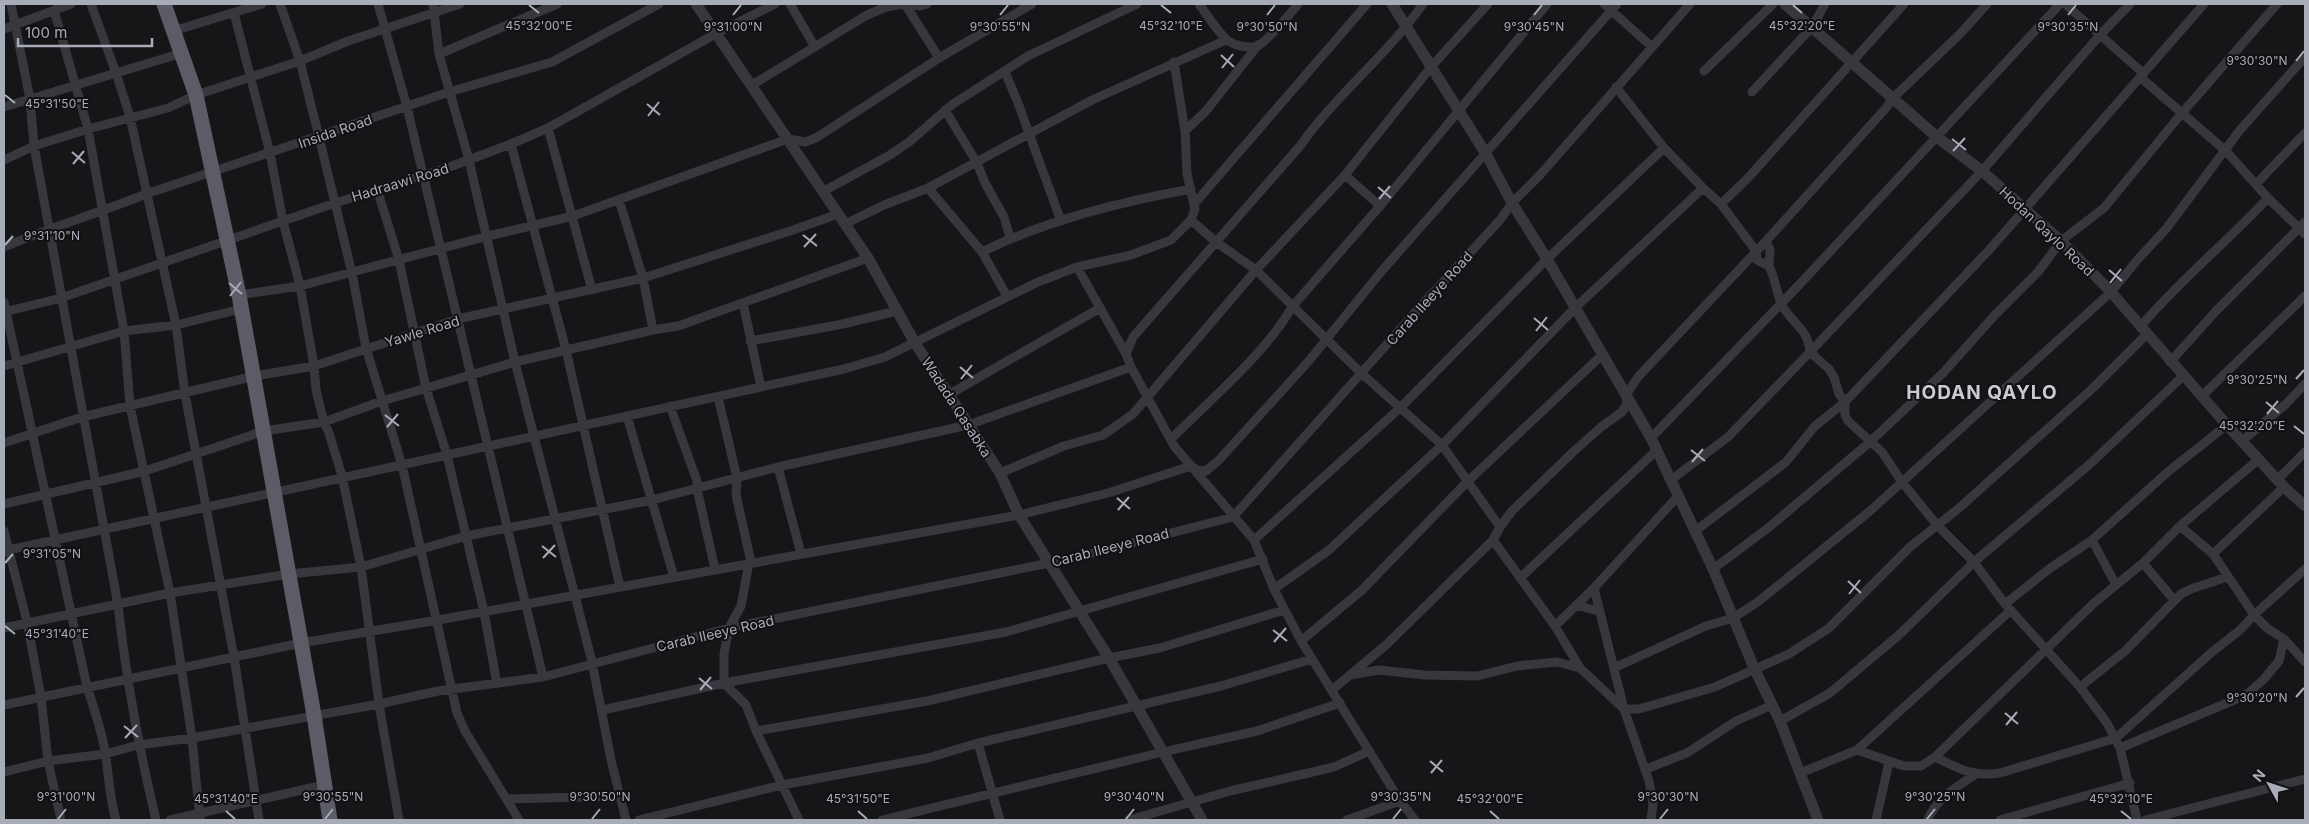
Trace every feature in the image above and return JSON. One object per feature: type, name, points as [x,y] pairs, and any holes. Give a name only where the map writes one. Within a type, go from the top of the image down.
[{"type":"highway","points":[[164,4],[196,95],[214,171],[255,376],[273,492],[314,715],[330,820]]},
{"type":"street","points":[[11,4],[30,99],[34,146],[48,228],[118,605],[126,679],[138,745],[156,820]]},
{"type":"street","points":[[4,29],[71,4]]},
{"type":"street","points":[[91,4],[130,117],[176,324],[184,394],[234,657],[259,820]]},
{"type":"street","points":[[174,31],[262,4]]},
{"type":"street","points":[[280,4],[300,61],[352,274],[366,348],[402,465],[457,712],[465,732],[508,799],[518,820]]},
{"type":"street","points":[[378,4],[387,29],[442,248],[489,446],[506,528],[543,677]]},
{"type":"street","points":[[433,4],[439,54],[469,160],[488,236],[515,362],[592,662],[611,760],[626,820]]},
{"type":"street","points":[[4,160],[34,146],[130,117],[168,108],[196,95],[300,61],[348,41],[460,4]]},
{"type":"street","points":[[439,54],[557,4]]},
{"type":"street","name":"Insida Road","points":[[4,247],[48,228],[102,212],[146,194],[270,152],[449,92],[552,62],[660,4]]},
{"type":"street","name":"Wadada Qasabka","points":[[696,4],[868,258],[915,343],[1000,473],[1019,516],[1109,658],[1202,820]]},
{"type":"street","name":"Hadraawi Road","points":[[4,308],[61,298],[162,261],[228,241],[334,203],[423,176],[511,144],[548,128],[717,33],[775,4]]},
{"type":"street","points":[[790,4],[815,47]]},
{"type":"street","points":[[905,4],[940,58]]},
{"type":"street","points":[[752,85],[867,16],[886,7],[905,4],[920,6],[927,4]]},
{"type":"street","points":[[4,366],[124,331],[176,324],[240,302],[352,274],[488,236],[573,216],[788,139],[805,142],[816,138],[1020,7],[1032,4]]},
{"type":"street","points":[[824,191],[910,142],[945,110],[1028,56],[1137,4]]},
{"type":"street","points":[[1199,4],[1226,40],[1234,45],[1258,45]]},
{"type":"street","points":[[1185,131],[1206,110],[1258,45],[1284,22],[1298,4]]},
{"type":"street","points":[[1195,203],[1367,4]]},
{"type":"street","points":[[1392,4],[1486,154],[1512,203],[1576,307],[1651,438],[1713,569],[1754,668],[1780,721],[1818,820]]},
{"type":"street","points":[[1126,354],[1133,338],[1300,146],[1322,116],[1406,28],[1423,4]]},
{"type":"street","points":[[1000,473],[1064,446],[1103,435],[1133,414],[1256,270],[1345,175],[1431,67],[1488,4]]},
{"type":"street","points":[[1171,439],[1253,357],[1285,320],[1292,307],[1380,206],[1548,4]]},
{"type":"street","points":[[1604,4],[1614,7],[1652,47]]},
{"type":"street","name":"Carab Ileeye Road","points":[[4,772],[48,761],[105,754],[138,745],[192,738],[452,690],[543,677],[592,662],[729,628],[1074,558],[1233,517],[1500,220],[1512,203],[1540,175],[1690,4]]},
{"type":"street","points":[[1704,71],[1772,4]]},
{"type":"street","name":"Hodan Qaylo Road","points":[[1785,4],[1937,137],[1982,171],[2062,241],[2111,292],[2170,362],[2202,395],[2258,459],[2305,506]]},
{"type":"street","points":[[1752,92],[1812,27],[1825,4]]},
{"type":"street","points":[[1721,204],[1748,178],[1904,4]]},
{"type":"street","points":[[1332,690],[1386,645],[1493,540],[1512,511],[1573,452],[1622,412],[1627,404],[1626,395],[1638,377],[1766,241],[1893,98],[1987,4]]},
{"type":"street","points":[[1651,438],[1781,304],[2060,4]]},
{"type":"street","points":[[2065,4],[2182,113],[2226,151],[2268,198],[2303,228],[2216,311],[2170,362]]},
{"type":"street","points":[[1671,480],[1728,437],[1810,352],[1982,171],[2100,35],[2130,4]]},
{"type":"street","points":[[1694,532],[1786,462],[1814,426],[1845,402],[1990,249],[2204,4]]},
{"type":"street","points":[[1713,569],[1768,528],[1870,442],[1944,372],[1994,316],[2038,272],[2062,241],[2104,208],[2182,113],[2277,4]]},
{"type":"street","points":[[1191,466],[1197,470],[1206,470],[1219,460],[1326,340],[1380,273],[1614,7]]},
{"type":"street","points":[[54,10],[88,129],[124,331],[130,406],[170,593],[192,738],[200,817]]},
{"type":"street","points":[[234,13],[270,152],[283,221],[300,286],[314,366],[316,390],[324,422],[342,476],[361,566],[379,704],[399,820]]},
{"type":"street","name":"Yawle Road","points":[[4,443],[82,417],[255,376],[314,366],[458,319],[644,278],[793,230],[841,219],[884,205],[928,188],[1029,136],[1092,100],[1226,40]]},
{"type":"street","points":[[4,107],[182,53]]},
{"type":"street","points":[[1614,668],[1706,626],[1733,618],[1797,572],[1902,482],[2111,292],[2166,229],[2240,130],[2305,57]]},
{"type":"street","points":[[6,550],[844,369],[885,357],[1007,296],[1076,267],[1131,255],[1157,247],[1171,240],[1191,220],[1194,214],[1195,203],[1186,174],[1185,131],[1174,62]]},
{"type":"street","points":[[1005,72],[1061,221]]},
{"type":"street","points":[[1616,87],[1664,148],[1721,204],[1756,251],[1757,260],[1769,266]]},
{"type":"street","points":[[945,110],[977,163],[985,183],[1004,217],[1010,238]]},
{"type":"street","points":[[548,128],[592,290]]},
{"type":"street","points":[[2256,184],[2305,133]]},
{"type":"street","points":[[511,144],[566,350],[620,587]]},
{"type":"street","points":[[1254,540],[1400,408],[1547,259],[1664,148]]},
{"type":"street","points":[[1345,175],[1380,206]]},
{"type":"street","points":[[928,188],[982,252],[1007,296]]},
{"type":"street","points":[[982,252],[1010,238],[1061,221],[1138,199],[1191,188]]},
{"type":"street","points":[[1274,589],[1329,550],[1442,445],[1576,307],[1703,188]]},
{"type":"street","points":[[377,189],[399,260],[426,388],[447,455],[484,612],[497,684]]},
{"type":"street","points":[[1493,540],[1555,626],[1580,668],[1624,708],[1639,710],[1715,687],[1788,654],[1829,628],[1894,561],[1936,524],[1958,509],[2086,394],[2143,331],[2159,305],[2226,242],[2268,198]]},
{"type":"street","points":[[620,200],[644,278],[653,330]]},
{"type":"street","points":[[1191,220],[1216,242],[1256,270],[1361,373],[1442,445],[1500,527]]},
{"type":"street","points":[[1766,241],[1770,250],[1769,266],[1776,282],[1781,304],[1803,330],[1810,342],[1810,352],[1829,369],[1834,377],[1839,394],[1845,402],[1845,415],[1848,421],[1882,452],[1902,482],[1936,524],[1974,562],[2008,607],[2080,687],[2116,738],[2130,783],[2137,820]]},
{"type":"street","points":[[4,504],[95,481],[145,471],[264,431],[324,422],[382,401],[515,362],[678,326],[868,258]]},
{"type":"street","points":[[1076,267],[1126,354],[1131,367],[1171,439],[1233,517],[1248,530],[1263,559],[1284,610],[1301,641],[1400,802],[1415,820]]},
{"type":"street","points":[[2202,395],[2305,296]]},
{"type":"street","points":[[743,303],[761,387]]},
{"type":"street","points":[[4,308],[73,613],[87,687],[105,754],[108,788],[116,820]]},
{"type":"street","points":[[948,395],[1100,308]]},
{"type":"street","points":[[750,341],[838,325],[897,311]]},
{"type":"street","points":[[1301,641],[1362,590],[1467,482],[1602,354]]},
{"type":"street","points":[[4,628],[170,593],[289,574],[361,566],[466,536],[652,500],[778,467],[968,425],[1131,367]]},
{"type":"street","points":[[1780,721],[1830,693],[1899,636],[1974,562],[2090,464],[2183,376]]},
{"type":"street","points":[[2242,440],[2286,404],[2305,384]]},
{"type":"street","points":[[718,397],[737,478],[736,495],[750,562],[741,606],[729,628],[724,654],[724,683],[746,705],[756,731],[799,820]]},
{"type":"street","points":[[670,406],[697,481],[697,489],[715,569]]},
{"type":"street","points":[[627,416],[674,576]]},
{"type":"street","points":[[1800,773],[1857,750],[2049,569],[2092,540],[2170,470],[2227,425]]},
{"type":"street","points":[[1520,578],[1657,450]]},
{"type":"street","points":[[2213,554],[2281,483],[2305,452]]},
{"type":"street","points":[[1857,750],[1904,766],[1921,766],[1935,757],[2048,650],[2094,603],[2143,563],[2180,526],[2258,459]]},
{"type":"street","points":[[4,704],[301,642],[371,632],[750,562],[1019,516],[1108,492],[1191,466]]},
{"type":"street","points":[[778,467],[801,554]]},
{"type":"street","points":[[1555,626],[1594,588],[1678,496]]},
{"type":"street","points":[[2180,526],[2213,554],[2254,615],[2267,628],[2284,638],[2305,660]]},
{"type":"street","points":[[4,531],[6,550],[27,622],[41,697],[48,761],[61,820]]},
{"type":"street","points":[[2092,540],[2116,585]]},
{"type":"street","points":[[602,710],[724,683],[1006,632],[1263,559]]},
{"type":"street","points":[[2143,563],[2174,600]]},
{"type":"street","points":[[1935,757],[1967,773],[2000,773],[2116,738],[2212,652],[2240,630],[2305,569]]},
{"type":"street","points":[[2080,687],[2125,651],[2174,600],[2191,588],[2227,577]]},
{"type":"street","points":[[1594,588],[1598,611],[1624,708],[1646,769],[1652,793],[1651,820]]},
{"type":"street","points":[[1576,605],[1598,611]]},
{"type":"street","points":[[756,731],[928,701],[1109,658],[1160,648],[1284,610]]},
{"type":"street","points":[[2120,748],[2246,695],[2264,679],[2279,660],[2284,638]]},
{"type":"street","points":[[638,820],[782,785],[928,758],[978,743],[1222,686],[1312,659]]},
{"type":"street","points":[[1350,675],[1379,670],[1425,675],[1477,676],[1517,666],[1557,662],[1580,668]]},
{"type":"street","points":[[882,820],[1257,731],[1340,703]]},
{"type":"street","points":[[1646,769],[1687,753],[1736,721],[1772,705]]},
{"type":"street","points":[[978,743],[1000,820]]},
{"type":"street","points":[[1129,820],[1191,802],[1334,767],[1369,750]]},
{"type":"street","points":[[1876,820],[1889,762]]},
{"type":"street","points":[[1928,820],[1930,813],[1949,792],[1976,774]]},
{"type":"street","points":[[2145,820],[2305,779]]},
{"type":"street","points":[[2000,820],[2130,783]]},
{"type":"street","points":[[170,820],[200,817],[255,800],[324,785]]},
{"type":"street","points":[[508,799],[620,796]]},
{"type":"street","points":[[1347,820],[1400,802]]},
{"type":"district","name":"HODAN QAYLO","points":[[1982,392]]}]
